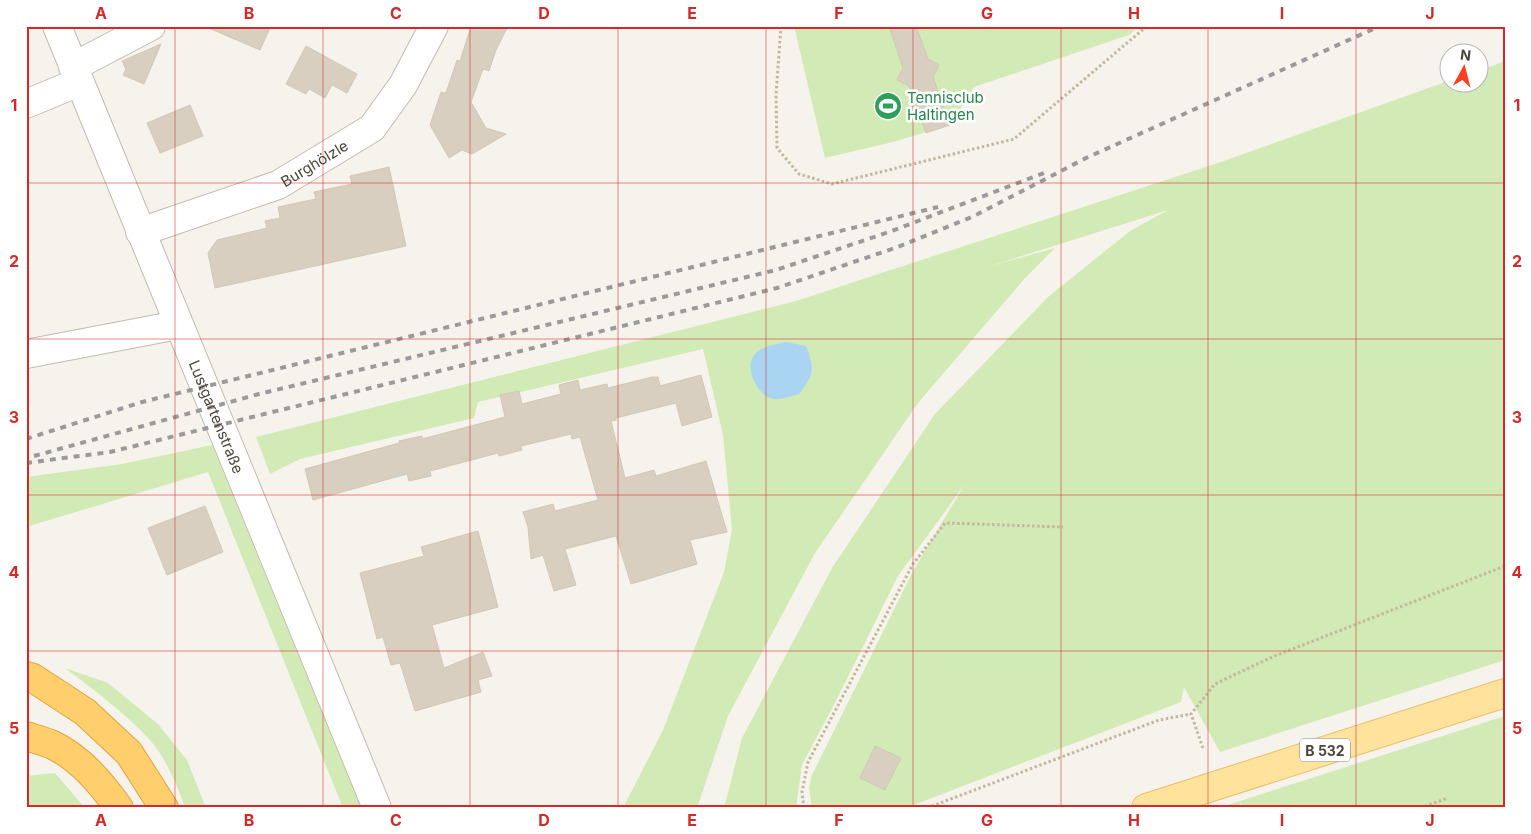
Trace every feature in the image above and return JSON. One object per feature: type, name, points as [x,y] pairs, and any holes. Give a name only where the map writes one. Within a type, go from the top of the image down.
[{"type":"highway","points":[[26,676],[33,678],[85,712],[128,752],[164,808]]},
{"type":"highway","points":[[26,736],[52,745],[78,762],[101,783],[119,808]]},
{"type":"main road","name":"B 532","points":[[1146,808],[1505,693]]},
{"type":"street","name":"Lustgartenstraße","points":[[57,26],[377,808]]},
{"type":"street","points":[[26,104],[151,26]]},
{"type":"street","name":"Burghölzle","points":[[140,232],[278,186],[372,128],[403,85],[434,26]]},
{"type":"street","points":[[26,354],[178,325]]},
{"type":"path","points":[[781,26],[776,95],[777,148],[799,174],[832,184],[1014,139],[1147,26]]},
{"type":"path","points":[[804,808],[802,792],[808,762],[913,564],[945,523],[1062,527]]},
{"type":"path","points":[[927,808],[1158,720],[1190,714],[1215,684],[1272,657],[1505,566]]},
{"type":"path","points":[[1190,714],[1203,748]]},
{"type":"path","points":[[1420,808],[1448,798]]},
{"type":"green space","name":"Tennisclub Haltingen","points":[[794,26],[1139,26],[1129,35],[974,87],[950,125],[893,142],[825,158]]},
{"type":"green space","points":[[1505,61],[1505,660],[1220,752],[1184,687],[1181,702],[906,808],[812,808],[809,788],[812,775],[913,571],[965,484],[898,576],[802,765],[796,808],[724,808],[742,738],[832,568],[935,414],[1048,297],[1130,231],[1168,210],[987,267],[1055,248],[1025,278],[918,403],[815,553],[728,716],[697,808],[623,808],[663,730],[724,572],[732,530],[723,435],[703,349],[478,402],[474,418],[300,459],[270,474],[256,437],[796,301],[1221,162],[1438,85],[1438,92],[1488,92],[1488,68]]},
{"type":"green space","points":[[212,445],[361,808],[343,808],[208,472],[26,527],[26,477],[122,464]]},
{"type":"green space","points":[[65,668],[108,683],[158,724],[187,760],[206,808],[185,808],[170,772],[150,740],[120,711]]},
{"type":"green space","points":[[1505,716],[1505,808],[1241,808],[1241,802],[1239,808],[1218,808]]},
{"type":"green space","points":[[55,773],[85,808],[26,808],[26,776]]},
{"type":"water","points":[[786,342],[806,346],[812,371],[808,382],[799,394],[773,399],[761,392],[757,386],[751,371],[751,364],[753,357],[760,350]]},
{"type":"building","points":[[204,26],[271,26],[260,50]]},
{"type":"building","points":[[471,26],[508,26],[496,50],[489,71],[483,69],[471,102],[486,128],[506,134],[472,154],[462,150],[449,158],[430,125],[441,92],[446,93],[457,60],[460,61]]},
{"type":"building","points":[[889,26],[916,26],[928,59],[939,65],[933,77],[950,125],[926,133],[909,86],[897,80],[903,68]]},
{"type":"building","points":[[161,44],[144,84],[123,75],[126,69],[122,61]]},
{"type":"building","points":[[306,46],[357,74],[347,93],[332,85],[325,98],[309,89],[306,94],[286,84]]},
{"type":"building","points":[[190,105],[203,136],[160,153],[147,123]]},
{"type":"building","points":[[389,167],[406,246],[215,288],[208,253],[217,240],[267,228],[265,221],[280,218],[278,207],[316,199],[314,192],[352,184],[350,176]]},
{"type":"building","points":[[701,375],[712,417],[682,426],[676,403],[616,418],[616,420],[611,421],[625,478],[654,470],[656,476],[706,461],[727,532],[690,540],[697,564],[631,584],[616,536],[565,549],[576,585],[554,591],[543,555],[531,559],[528,527],[523,512],[553,504],[555,511],[598,500],[580,437],[572,439],[571,434],[521,446],[522,450],[499,456],[498,453],[430,471],[431,476],[409,481],[407,474],[313,500],[305,469],[399,443],[399,441],[422,436],[422,439],[505,417],[500,395],[519,391],[522,404],[561,394],[559,385],[578,380],[580,390],[607,384],[608,388],[652,377],[658,377],[660,386]]},
{"type":"building","points":[[205,506],[223,552],[167,575],[148,528]]},
{"type":"building","points":[[478,531],[498,607],[432,625],[444,668],[483,652],[492,676],[478,680],[481,692],[415,711],[400,663],[391,665],[383,637],[377,639],[360,573],[424,556],[421,547]]},
{"type":"building","points":[[875,746],[901,758],[885,790],[860,778]]},
{"type":"railway","points":[[26,463],[110,452],[777,288],[895,248],[974,216],[1086,158],[1380,26]]},
{"type":"railway","points":[[34,456],[259,394],[776,270],[889,232],[1044,173]]},
{"type":"railway","points":[[26,439],[142,402],[938,207]]},
{"type":"place","name":"Tennisclub Haltingen","points":[[888,106]]}]
